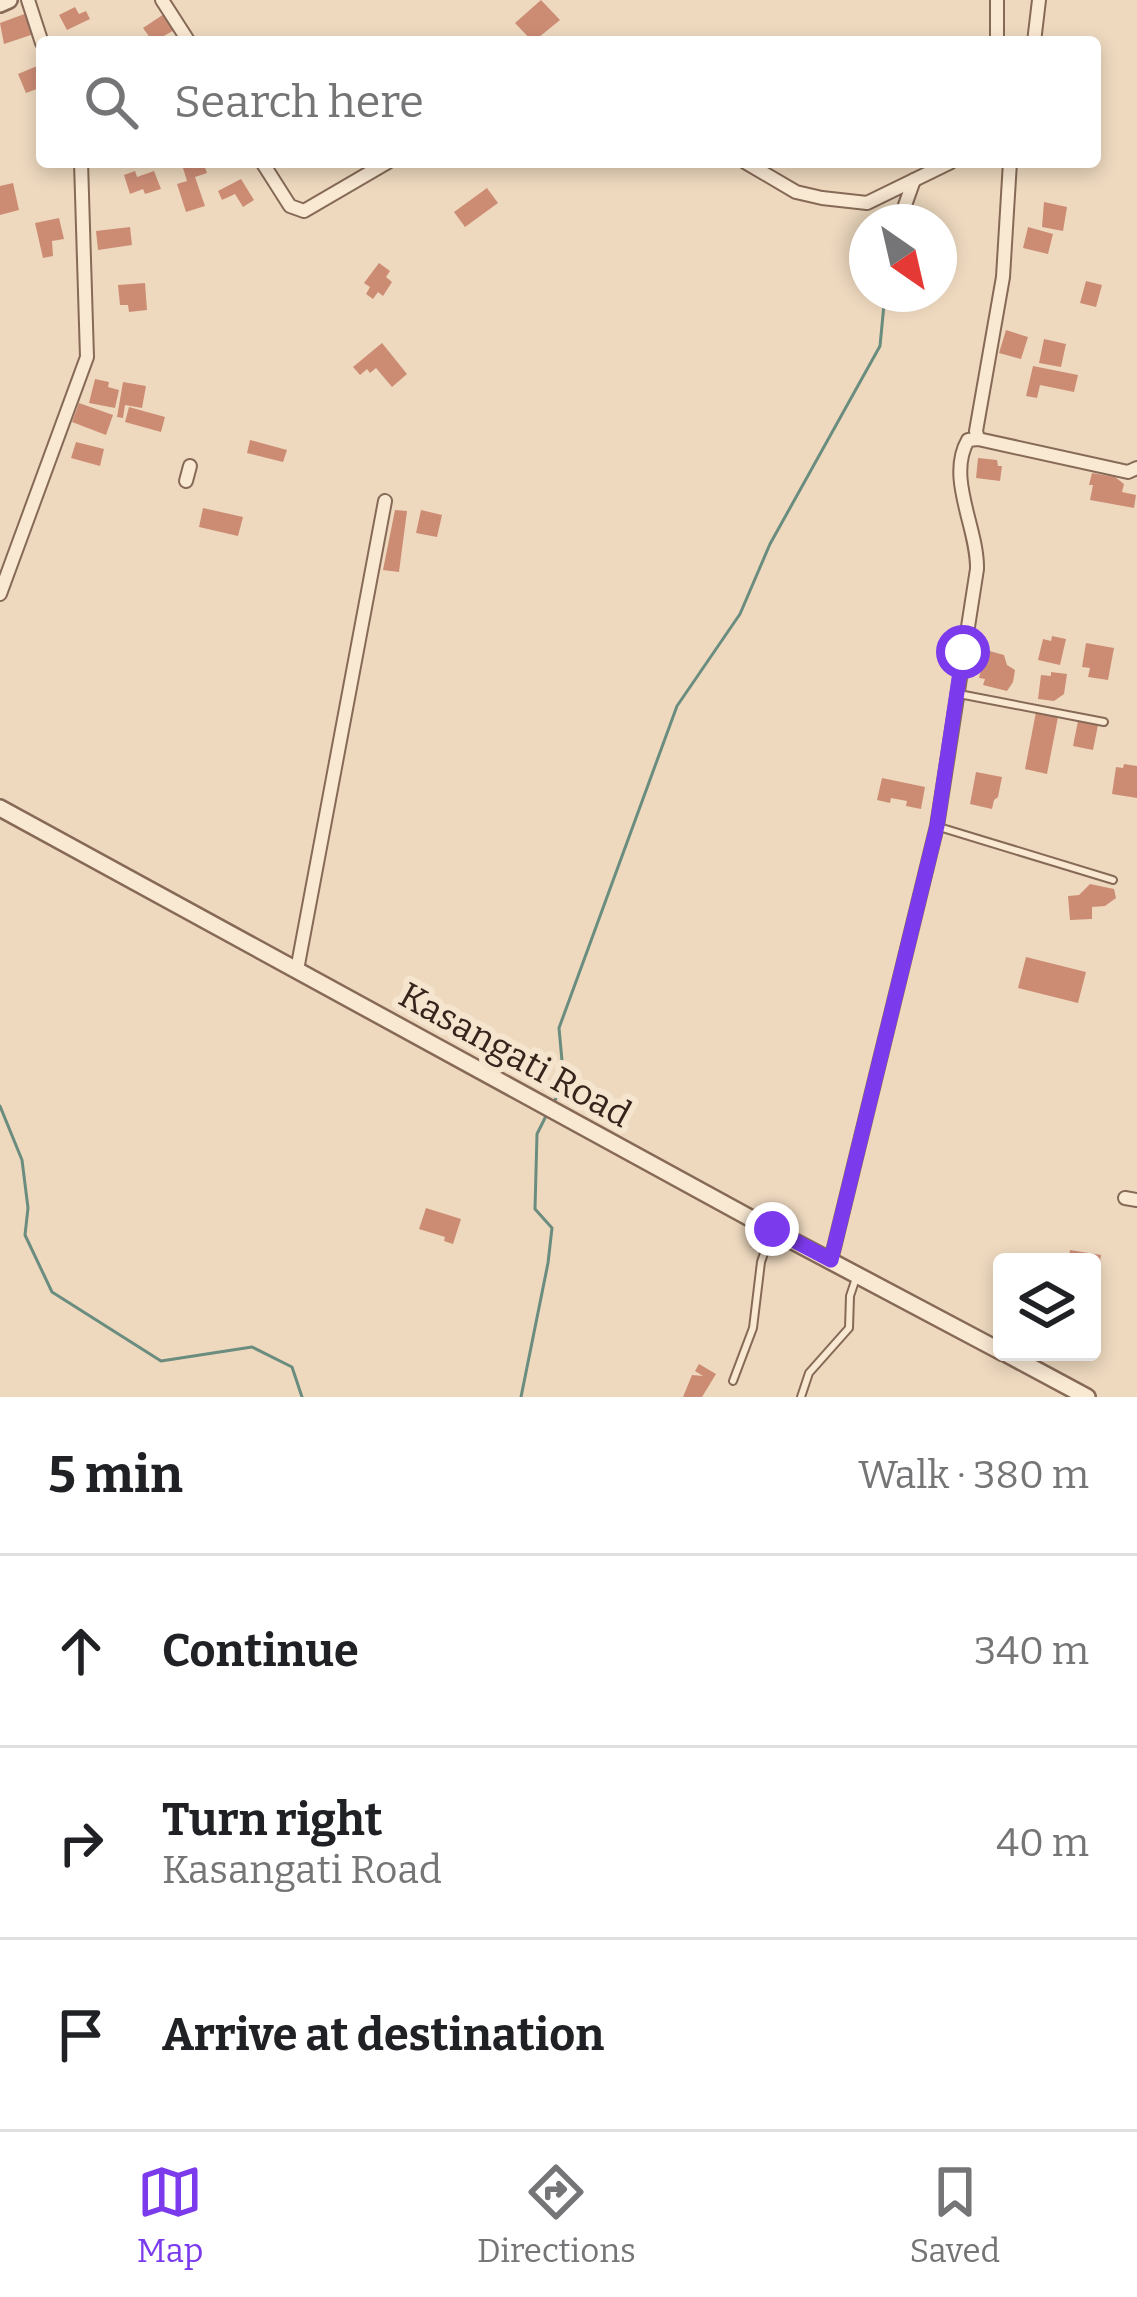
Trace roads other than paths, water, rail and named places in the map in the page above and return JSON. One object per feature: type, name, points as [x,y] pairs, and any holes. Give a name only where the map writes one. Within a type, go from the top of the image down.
[{"type":"street","points":[[0,4],[9,0]]},
{"type":"street","points":[[28,0],[40,36]]},
{"type":"street","points":[[162,0],[185,36]]},
{"type":"street","points":[[997,0],[997,36]]},
{"type":"street","points":[[1035,36],[1039,0]]},
{"type":"street","points":[[0,594],[87,357],[81,168]]},
{"type":"street","points":[[266,168],[290,206],[300,211],[378,168]]},
{"type":"street","points":[[755,168],[796,192],[867,203],[939,168]]},
{"type":"street","points":[[978,439],[1003,277],[1010,168]]},
{"type":"street","points":[[905,204],[914,180]]},
{"type":"street","points":[[831,1260],[937,826],[977,562],[961,490],[963,447],[968,440],[978,439],[1128,472],[1137,468]]},
{"type":"street","points":[[186,481],[190,466]]},
{"type":"street","points":[[297,970],[386,501]]},
{"type":"street","name":"Kasangati Road","points":[[0,808],[993,1347]]},
{"type":"street","name":"Kasangati Road","points":[[1019,1361],[1088,1397]]},
{"type":"lane","points":[[956,693],[1104,722]]},
{"type":"lane","points":[[937,826],[1113,880]]},
{"type":"lane","points":[[733,1381],[753,1328],[761,1262],[772,1229]]},
{"type":"lane","points":[[801,1397],[808,1372],[849,1328],[850,1296],[857,1274]]},
{"type":"waterway","points":[[554,1102],[564,1083],[559,1028],[677,706],[740,614],[770,544],[880,346],[883,312]]},
{"type":"waterway","points":[[0,1106],[22,1160],[28,1208],[25,1235],[52,1292],[161,1361],[252,1347],[292,1367],[302,1397]]},
{"type":"waterway","points":[[521,1397],[552,1228],[535,1209],[537,1134],[546,1116]]}]
